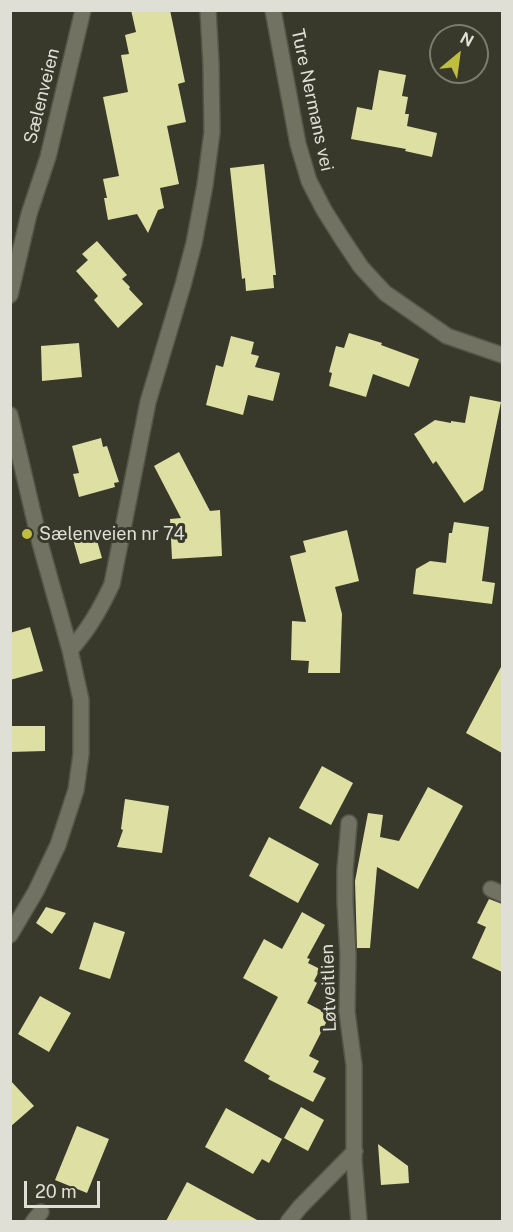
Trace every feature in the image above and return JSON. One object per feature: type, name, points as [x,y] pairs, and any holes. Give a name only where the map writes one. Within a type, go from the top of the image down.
[{"type":"street","name":"Sælenveien","points":[[10,295],[28,214],[48,157],[83,10]]},
{"type":"street","points":[[70,650],[82,637],[104,602],[111,584],[148,402],[194,243],[212,132],[208,10]]},
{"type":"street","name":"Ture Nermans vei","points":[[273,10],[298,144],[309,181],[341,237],[362,267],[385,293],[447,336],[502,355]]},
{"type":"street","points":[[10,415],[40,543],[70,650],[81,700],[81,754],[76,790],[58,845],[36,891],[10,935]]},
{"type":"street","name":"Løtveitlien","points":[[349,823],[345,870],[348,955],[347,1012],[354,1065],[354,1160],[359,1221]]},
{"type":"street","points":[[288,1221],[355,1151]]},
{"type":"building","points":[[131,10],[170,10],[185,82],[178,84],[186,122],[167,126],[179,184],[160,188],[164,208],[158,210],[148,233],[137,214],[108,220],[104,198],[107,198],[103,179],[119,176],[103,97],[128,92],[121,55],[129,54],[125,35],[136,32]]},
{"type":"building","points":[[379,70],[406,75],[402,96],[408,97],[405,114],[409,114],[407,126],[437,133],[432,157],[405,151],[406,149],[351,139],[357,107],[372,110]]},
{"type":"building","points":[[264,164],[276,275],[273,275],[274,288],[246,291],[245,278],[242,279],[230,168]]},
{"type":"building","points":[[97,241],[127,275],[122,279],[143,304],[118,328],[94,300],[98,296],[76,271],[88,260],[82,254]]},
{"type":"building","points":[[349,333],[382,343],[381,345],[419,359],[409,387],[373,374],[366,397],[329,386],[332,373],[329,372],[336,346],[344,348]]},
{"type":"building","points":[[231,336],[254,342],[251,354],[259,356],[255,367],[280,373],[273,401],[248,395],[243,415],[206,405],[216,365],[223,367]]},
{"type":"building","points":[[79,343],[82,377],[42,381],[41,346]]},
{"type":"building","points":[[470,396],[501,402],[483,490],[464,503],[436,461],[433,464],[414,434],[435,420],[465,423]]},
{"type":"building","points":[[101,438],[103,447],[107,446],[119,482],[114,483],[115,487],[79,497],[73,474],[79,473],[72,446]]},
{"type":"building","points":[[179,452],[210,511],[220,510],[222,556],[172,559],[170,519],[181,518],[154,466]]},
{"type":"building","points":[[454,522],[489,527],[482,581],[495,583],[492,604],[413,594],[416,569],[430,561],[446,563],[449,533],[452,533]]},
{"type":"building","points":[[94,530],[102,558],[80,564],[72,536]]},
{"type":"building","points":[[347,530],[359,581],[335,587],[342,614],[340,673],[308,673],[309,661],[291,660],[292,621],[306,622],[290,556],[306,552],[303,541]]},
{"type":"building","points":[[30,627],[43,671],[10,680],[10,633]]},
{"type":"building","points":[[502,665],[502,753],[466,733]]},
{"type":"building","points":[[10,726],[45,726],[45,751],[10,752]]},
{"type":"building","points":[[322,766],[353,783],[331,825],[299,808]]},
{"type":"building","points":[[428,787],[463,806],[418,889],[377,867],[370,948],[357,948],[355,881],[368,813],[383,815],[380,837],[399,841]]},
{"type":"building","points":[[125,799],[169,806],[162,853],[117,847],[123,830],[121,829]]},
{"type":"building","points":[[269,837],[319,864],[298,903],[249,876]]},
{"type":"building","points":[[489,899],[502,904],[502,972],[472,958],[486,927],[477,923]]},
{"type":"building","points":[[46,907],[66,913],[52,934],[36,923]]},
{"type":"building","points":[[302,912],[325,925],[307,958],[310,959],[308,963],[320,969],[314,981],[317,983],[307,1003],[330,1015],[309,1056],[319,1061],[313,1072],[326,1078],[313,1102],[268,1079],[270,1076],[244,1061],[278,997],[243,978],[264,939],[282,949]]},
{"type":"building","points":[[94,922],[125,932],[110,979],[79,969]]},
{"type":"building","points":[[40,996],[71,1013],[49,1052],[18,1034]]},
{"type":"building","points":[[10,1080],[34,1106],[10,1127]]},
{"type":"building","points":[[301,1107],[324,1120],[308,1151],[284,1138]]},
{"type":"building","points":[[226,1108],[282,1139],[269,1163],[262,1159],[253,1174],[205,1147]]},
{"type":"building","points":[[77,1126],[109,1139],[87,1193],[55,1180]]},
{"type":"building","points":[[378,1144],[408,1166],[409,1183],[381,1185]]},
{"type":"building","points":[[187,1182],[259,1221],[166,1221]]},
{"type":"place","name":"Sælenveien nr 74","points":[[27,534]]}]
